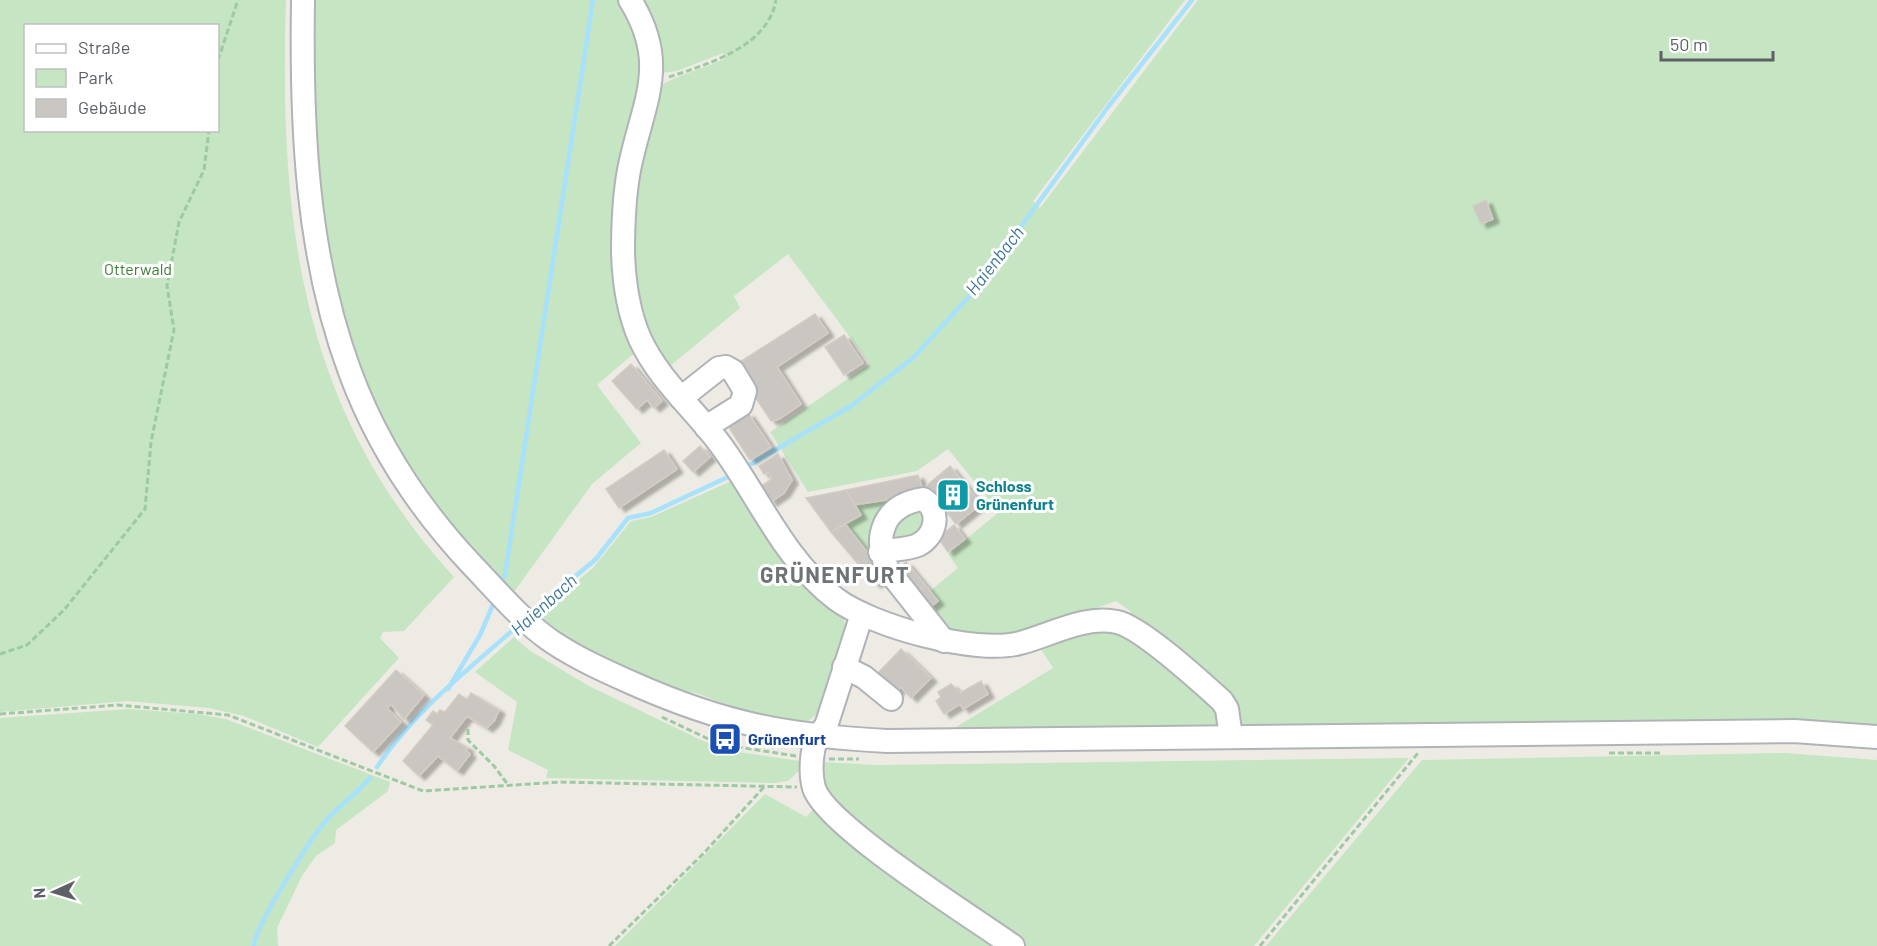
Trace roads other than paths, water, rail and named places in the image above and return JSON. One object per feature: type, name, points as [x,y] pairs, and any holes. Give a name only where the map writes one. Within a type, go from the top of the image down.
[{"type":"street","points":[[303,0],[304,120],[310,191],[325,284],[350,372],[382,442],[415,497],[451,543],[532,626],[551,641],[604,671],[688,708],[757,727],[817,737],[887,741],[1794,731],[1877,737]]},
{"type":"street","points":[[630,0],[648,38],[652,80],[626,193],[623,252],[626,287],[640,338],[660,374],[706,427],[799,562],[836,599],[862,614],[944,641],[974,646],[1006,646],[1078,624],[1119,622],[1139,632],[1222,701],[1227,709],[1231,737]]},
{"type":"street","points":[[681,398],[719,368],[726,367],[733,371],[745,391],[741,405],[706,427]]},
{"type":"street","points":[[887,566],[944,641]]},
{"type":"street","points":[[886,623],[903,620],[910,613],[910,598]]},
{"type":"street","points":[[862,614],[827,723],[817,737],[813,758],[814,786],[818,797],[830,812],[863,840],[1013,946]]},
{"type":"street","points":[[844,667],[864,677],[891,699]]},
{"type":"waterway","points":[[500,587],[505,574],[593,0]]},
{"type":"waterway","name":"Haienbach","points":[[746,467],[851,406],[914,357],[974,291],[1108,107],[1192,0]]},
{"type":"waterway","name":"Haienbach","points":[[529,615],[596,559],[628,518],[651,513],[732,475]]},
{"type":"waterway","points":[[448,689],[480,635],[495,600]]},
{"type":"waterway","name":"Haienbach","points":[[377,767],[392,746],[426,708],[521,623]]},
{"type":"waterway","name":"Haienbach","points":[[254,946],[256,936],[272,904],[317,832],[329,817],[370,778]]},
{"type":"place","name":"Schloss Grünenfurt","points":[[953,495]]},
{"type":"place","name":"Grünenfurt","points":[[725,739]]},
{"type":"district","name":"GRÜNENFURT","points":[[835,575]]},
{"type":"park label","name":"Otterwald","points":[[138,269]]}]
